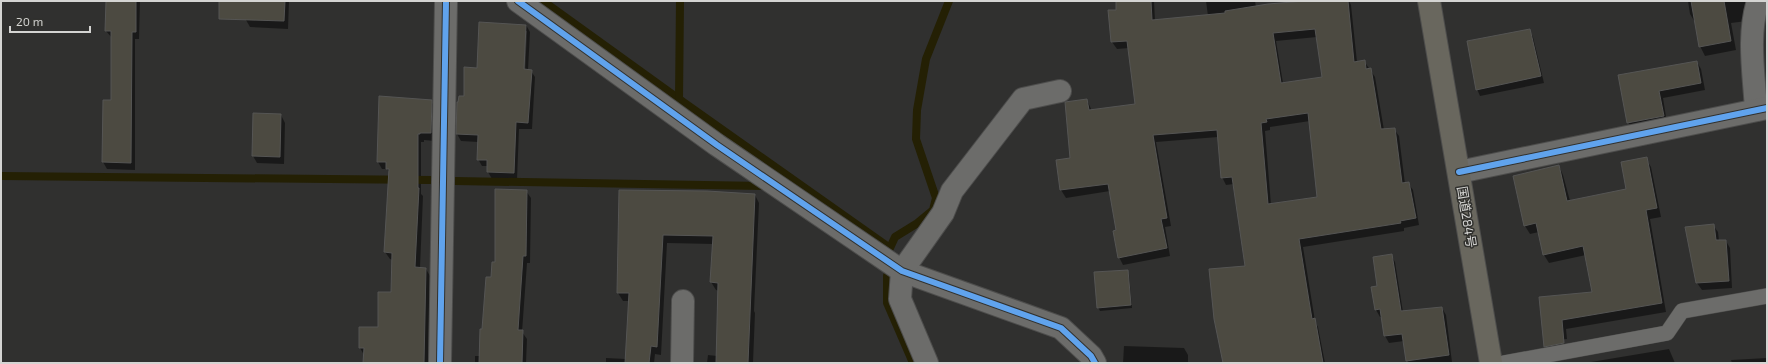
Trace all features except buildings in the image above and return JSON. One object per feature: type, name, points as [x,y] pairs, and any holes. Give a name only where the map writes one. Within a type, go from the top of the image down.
[{"type":"highway","name":"国道284号","points":[[1429,1],[1460,172],[1491,363]]},
{"type":"street","points":[[440,363],[446,1]]},
{"type":"street","points":[[518,1],[717,145],[902,271],[1061,328],[1091,356],[1095,363]]},
{"type":"street","points":[[1460,172],[1762,109],[1752,37],[1754,15],[1758,1]]},
{"type":"street","points":[[927,363],[900,300],[902,271],[943,213],[952,191],[1024,99],[1060,91]]},
{"type":"street","points":[[682,363],[683,301]]},
{"type":"lane","points":[[1504,363],[1667,333],[1682,311],[1767,296]]},
{"type":"waterway","points":[[543,1],[890,248],[895,237],[916,224],[933,210],[936,198],[916,139],[917,110],[926,59],[949,1]]},
{"type":"waterway","points":[[679,99],[680,1]]},
{"type":"waterway","points":[[1,176],[430,180]]},
{"type":"waterway","points":[[455,181],[768,186]]},
{"type":"waterway","points":[[887,276],[887,303],[913,363]]},
{"type":"cycle path","points":[[440,363],[446,1]]},
{"type":"cycle path","points":[[518,1],[717,145],[902,271],[1061,328],[1091,356],[1095,363]]},
{"type":"cycle path","points":[[1459,172],[1767,108]]}]
